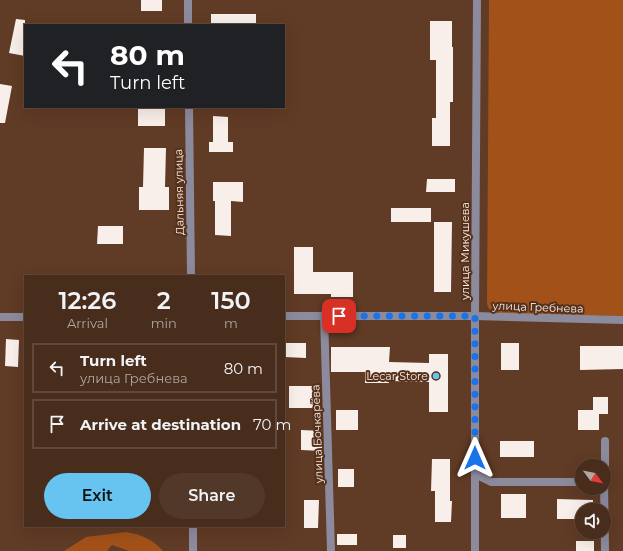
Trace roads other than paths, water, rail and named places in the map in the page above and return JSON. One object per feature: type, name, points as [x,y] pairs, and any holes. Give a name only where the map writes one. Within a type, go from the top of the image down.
[{"type":"street","points":[[188,0],[188,24]]},
{"type":"street","name":"улица Микушева","points":[[475,551],[477,0]]},
{"type":"street","name":"Дальняя улица","points":[[189,108],[191,275]]},
{"type":"street","name":"улица Гребнева","points":[[285,316],[475,316],[623,320]]},
{"type":"street","name":"улица Бочкарёва","points":[[324,316],[331,551]]},
{"type":"street","points":[[0,317],[24,317]]},
{"type":"street","points":[[605,440],[605,459]]},
{"type":"street","points":[[475,474],[491,482],[575,482]]},
{"type":"street","points":[[604,495],[605,551]]},
{"type":"street","points":[[193,527],[193,551]]},
{"type":"place","name":"Lecar Store","points":[[436,376]]}]
